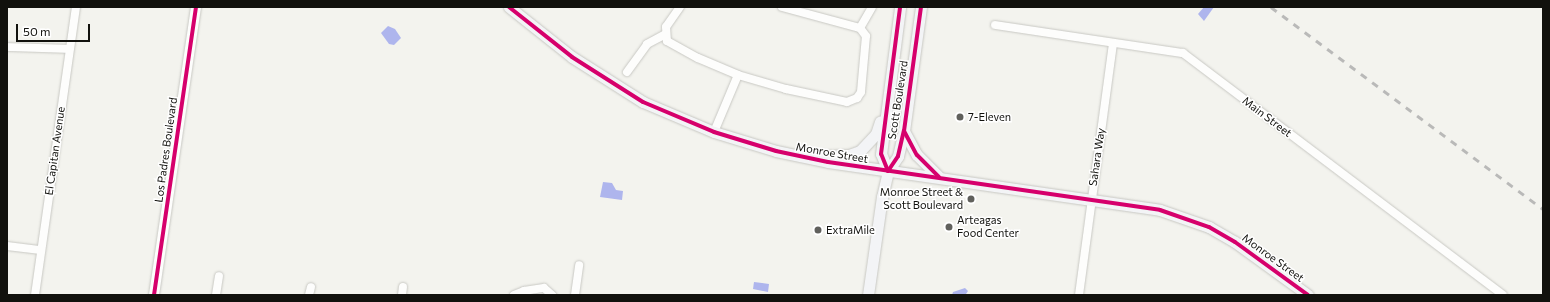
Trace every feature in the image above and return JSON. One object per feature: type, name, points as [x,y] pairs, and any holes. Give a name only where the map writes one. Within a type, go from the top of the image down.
[{"type":"main road","name":"Monroe Street","points":[[509,7],[572,57],[643,102],[714,132],[805,157],[888,171],[939,177],[1160,210],[1209,228],[1235,242],[1308,295]]},
{"type":"main road","name":"Scott Boulevard","points":[[888,171],[881,154],[900,7]]},
{"type":"main road","name":"Scott Boulevard","points":[[868,295],[888,171],[898,156],[904,131],[921,7]]},
{"type":"main road","points":[[805,157],[849,155],[868,145],[876,134],[888,98]]},
{"type":"main road","points":[[904,131],[917,155],[939,177]]},
{"type":"street","name":"El Capitan Avenue","points":[[34,295],[76,7]]},
{"type":"street","name":"Los Padres Boulevard","points":[[154,295],[196,7]]},
{"type":"street","points":[[680,7],[666,27],[667,41],[698,58],[738,75],[786,89],[847,102],[857,98],[861,92],[866,36],[860,28],[782,7]]},
{"type":"street","points":[[860,28],[872,7]]},
{"type":"street","name":"Main Street","points":[[994,25],[1113,44],[1183,53],[1503,295]]},
{"type":"street","points":[[627,72],[647,44],[666,34]]},
{"type":"street","name":"Sahara Way","points":[[1079,295],[1113,44]]},
{"type":"street","points":[[7,47],[69,49]]},
{"type":"street","points":[[714,132],[738,75]]},
{"type":"street","points":[[7,246],[41,250]]},
{"type":"street","points":[[575,295],[580,265]]},
{"type":"street","points":[[216,295],[218,276]]},
{"type":"street","points":[[514,295],[524,291],[544,288],[552,295]]},
{"type":"water","points":[[1204,7],[1214,7],[1204,21],[1198,14]]},
{"type":"water","points":[[388,26],[395,29],[401,38],[394,45],[389,44],[381,33]]},
{"type":"water","points":[[603,182],[612,183],[616,190],[623,191],[622,200],[600,197]]},
{"type":"water","points":[[754,282],[769,284],[768,292],[753,289]]},
{"type":"water","points":[[965,288],[968,291],[966,294],[952,295],[953,292]]},
{"type":"railway","points":[[1271,7],[1543,209]]},
{"type":"cycle path","points":[[154,295],[196,7]]},
{"type":"cycle path","points":[[509,7],[572,57],[643,102],[714,132],[776,151],[828,162],[1160,210],[1209,227],[1235,242],[1308,295]]},
{"type":"cycle path","points":[[888,171],[881,154],[900,7]]},
{"type":"cycle path","points":[[888,171],[898,156],[904,131],[921,7]]},
{"type":"cycle path","points":[[904,131],[917,155],[939,177]]},
{"type":"place","name":"7-Eleven","points":[[960,117]]},
{"type":"place","name":"Monroe Street & Scott Boulevard","points":[[971,199]]},
{"type":"place","name":"Arteagas Food Center","points":[[949,227]]},
{"type":"place","name":"ExtraMile","points":[[818,230]]}]
